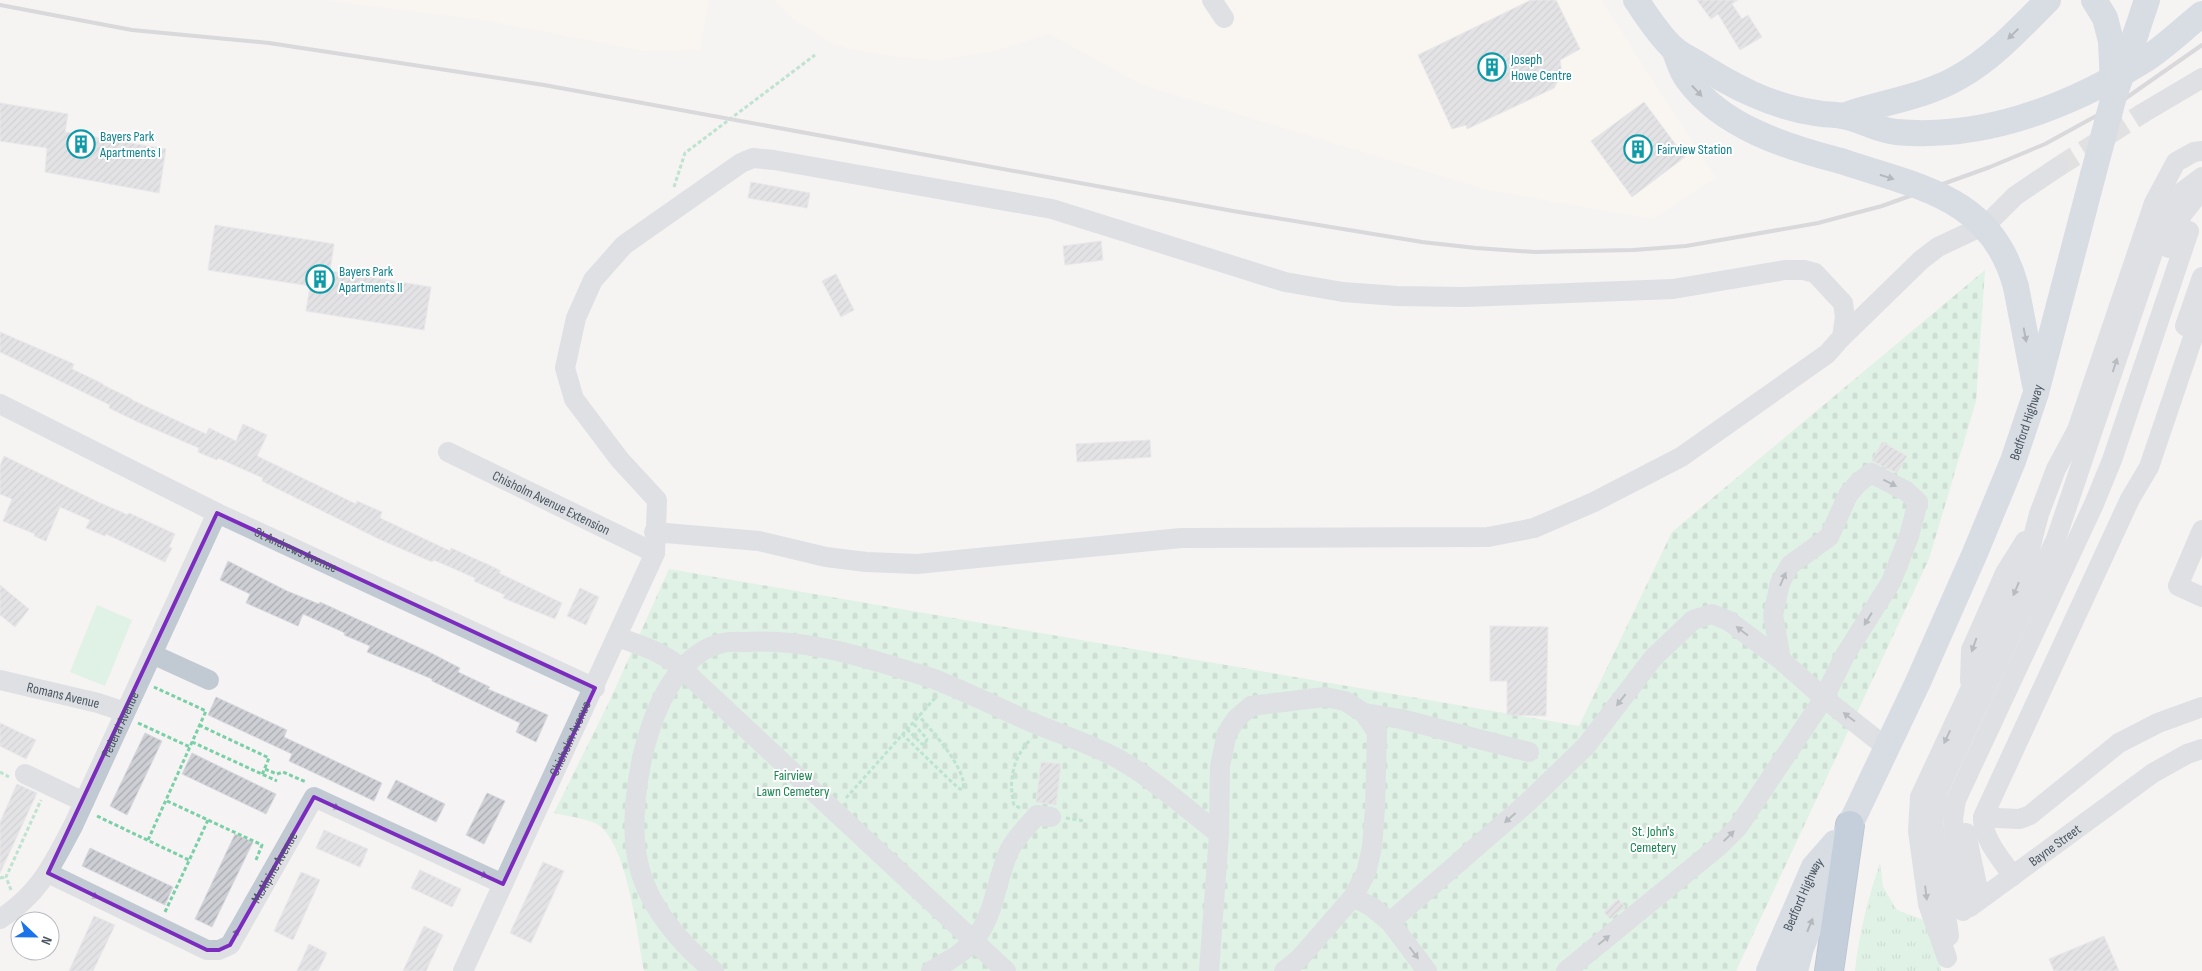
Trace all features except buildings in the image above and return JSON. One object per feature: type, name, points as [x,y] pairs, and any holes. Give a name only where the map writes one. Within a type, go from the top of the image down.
[{"type":"highway","points":[[1829,971],[1850,825]]},
{"type":"main road","points":[[1636,0],[1674,49],[1686,78],[1699,94],[1719,111],[1747,127],[1780,142],[1934,193],[1959,204],[1979,220],[2010,266],[2016,287],[2036,393]]},
{"type":"main road","points":[[1843,116],[1867,107],[1916,96],[1958,78],[1994,53],[2048,0]]},
{"type":"main road","points":[[2094,0],[2104,18],[2111,41],[2114,96]]},
{"type":"main road","name":"Bedford Highway","points":[[1795,971],[1801,948],[1850,825],[1976,553],[2013,461],[2036,393],[2114,96],[2147,0]]},
{"type":"main road","points":[[1674,49],[1727,82],[1752,94],[1791,108],[1816,114],[1843,116],[1878,129],[1898,132],[1942,132],[1984,128],[2014,120],[2085,93],[2144,60],[2202,14]]},
{"type":"main road","name":"Bedford Highway","points":[[1769,971],[1814,867],[1850,825]]},
{"type":"street","points":[[1212,0],[1224,18]]},
{"type":"street","points":[[2143,113],[2202,78]]},
{"type":"street","points":[[1948,964],[1928,904],[1918,815],[1920,797],[2003,619],[2026,564],[2036,525],[2056,469],[2066,420],[2138,208],[2158,175],[2194,152],[2202,151]]},
{"type":"street","points":[[664,216],[740,162],[753,158],[774,160],[1052,209],[1285,282],[1326,290],[1397,296],[1464,297],[1673,289],[1785,270],[1804,270],[1815,272],[1843,303],[1854,308],[1876,304]]},
{"type":"street","points":[[1994,217],[2015,196],[2058,166]]},
{"type":"street","points":[[1956,922],[1933,821],[1937,793],[2056,539],[2167,211],[2178,195],[2202,177]]},
{"type":"street","points":[[1956,922],[1943,821],[1943,807],[2070,536],[2096,468],[2173,234],[2182,215],[2202,189]]},
{"type":"street","points":[[1948,964],[1956,922],[1953,819],[1956,800],[2094,504],[2112,460],[2192,222],[2202,203]]},
{"type":"street","name":"Chisholm Avenue","points":[[463,971],[595,688],[655,553],[654,532],[657,500],[620,460],[574,399],[565,368],[576,318],[594,280],[624,245],[664,216]]},
{"type":"street","points":[[654,532],[759,541],[834,558],[917,564],[1181,538],[1488,537],[1534,528],[1594,502],[1681,457],[1827,354],[1921,260],[1938,247],[1974,230]]},
{"type":"street","points":[[1980,899],[1964,822],[1968,799],[2122,472],[2202,231]]},
{"type":"street","points":[[2130,499],[2138,465],[2202,277]]},
{"type":"street","points":[[1842,337],[1845,317],[1843,303]]},
{"type":"street","points":[[2013,876],[1995,850],[1985,831],[1983,817],[2130,499],[2149,467],[2202,311]]},
{"type":"street","name":"St Andrews Avenue","points":[[0,404],[217,513],[595,688]]},
{"type":"street","name":"Chisholm Avenue Extension","points":[[448,452],[655,553]]},
{"type":"street","points":[[1566,971],[1719,846],[1738,827],[1824,698],[1846,655],[1890,582],[1909,536],[1918,502],[1906,491],[1871,473],[1858,483],[1848,495],[1829,537],[1790,565],[1780,583],[1773,615],[1781,660]]},
{"type":"street","name":"Federal Avenue","points":[[1,917],[34,891],[48,873],[82,805],[217,513]]},
{"type":"street","points":[[2202,530],[2178,586],[2202,597]]},
{"type":"street","points":[[1390,922],[1527,803],[1586,746],[1653,658],[1693,620],[1712,614],[1729,621],[1781,660],[1824,698],[1887,748]]},
{"type":"street","points":[[618,637],[672,659],[683,668],[1006,971]]},
{"type":"street","points":[[714,971],[690,952],[651,897],[637,858],[634,822],[637,779],[647,737],[666,693],[683,668],[700,653],[724,642],[766,641],[805,644],[844,652],[945,683],[1048,730],[1121,760],[1158,786],[1219,834]]},
{"type":"street","points":[[152,654],[209,680]]},
{"type":"street","name":"Romans Avenue","points":[[0,680],[98,703],[125,712]]},
{"type":"street","points":[[1209,971],[1219,834],[1220,766],[1227,733],[1236,719],[1251,706],[1325,697],[1345,701],[1364,713],[1401,719],[1529,752]]},
{"type":"street","points":[[1996,818],[2020,819],[2030,815],[2119,743],[2158,723],[2202,708]]},
{"type":"street","points":[[1284,971],[1299,959],[1353,897],[1366,873],[1372,847],[1376,808],[1376,732],[1364,713]]},
{"type":"street","name":"Bayne Street","points":[[1956,922],[1980,899],[2153,773],[2187,754],[2202,749]]},
{"type":"street","points":[[25,774],[82,805]]},
{"type":"street","points":[[314,797],[503,884]]},
{"type":"street","name":"McAlpine Avenue","points":[[48,873],[207,950],[219,950],[230,945],[314,797]]},
{"type":"street","points":[[931,971],[953,958],[974,940],[985,922],[996,896],[1010,849],[1044,816]]},
{"type":"street","points":[[1353,897],[1372,907],[1390,922],[1427,971]]},
{"type":"path","points":[[664,216],[685,153],[815,54]]},
{"type":"path","points":[[140,680],[206,711],[148,840]]},
{"type":"path","points":[[834,810],[939,694],[945,683]]},
{"type":"path","points":[[125,712],[139,723],[190,747]]},
{"type":"path","points":[[902,734],[954,785],[963,789],[964,784],[959,769],[940,741],[919,716]]},
{"type":"path","points":[[907,729],[922,744],[925,744],[928,739],[913,723]]},
{"type":"path","points":[[200,725],[269,758],[262,775]]},
{"type":"path","points":[[1044,816],[1014,805],[1011,782],[1014,764],[1020,752],[1030,740],[1048,730]]},
{"type":"path","points":[[192,742],[277,781]]},
{"type":"path","points":[[265,769],[277,774],[283,772],[310,784],[314,797]]},
{"type":"path","points":[[11,890],[6,877],[48,785]]},
{"type":"path","points":[[167,800],[262,845],[255,862],[271,872]]},
{"type":"path","points":[[82,805],[190,860]]},
{"type":"path","points":[[158,927],[208,820]]},
{"type":"path","points":[[0,878],[6,877]]},
{"type":"highlighted area","points":[[217,513],[595,688],[503,884],[314,797],[230,945],[219,950],[207,950],[48,873]]},
{"type":"shaded area","points":[[324,0],[709,0],[700,50],[643,51],[488,21]]},
{"type":"shaded area","points":[[774,0],[1601,0],[1716,178],[1653,219],[1487,190],[1142,85],[1049,34],[999,50],[942,60],[895,57],[836,46],[795,21]]},
{"type":"green space","name":"Fairview Lawn Cemetery","points":[[1985,270],[1976,401],[1929,559],[1736,971],[644,971],[634,914],[623,868],[606,832],[595,823],[554,813],[610,700],[669,569],[1579,726],[1672,532]]},
{"type":"green space","points":[[97,605],[132,620],[105,686],[70,672]]},
{"type":"green space","points":[[1880,863],[1883,887],[1897,910],[1934,924],[1941,971],[1855,971],[1865,916]]},
{"type":"tunnel","points":[[2058,167],[2143,113]]},
{"type":"railway","points":[[0,5],[132,30],[269,43],[544,85],[1233,211],[1422,242],[1535,252],[1633,250],[1686,246],[1818,223],[1882,206],[1990,167],[2045,144],[2116,105],[2202,45]]},
{"type":"place","name":"Joseph Howe Centre","points":[[1492,67]]},
{"type":"place","name":"Bayers Park Apartments I","points":[[81,144]]},
{"type":"place","name":"Fairview Station","points":[[1638,149]]},
{"type":"place","name":"Bayers Park Apartments II","points":[[320,279]]},
{"type":"park label","name":"St. John's Cemetery","points":[[1653,840]]}]
